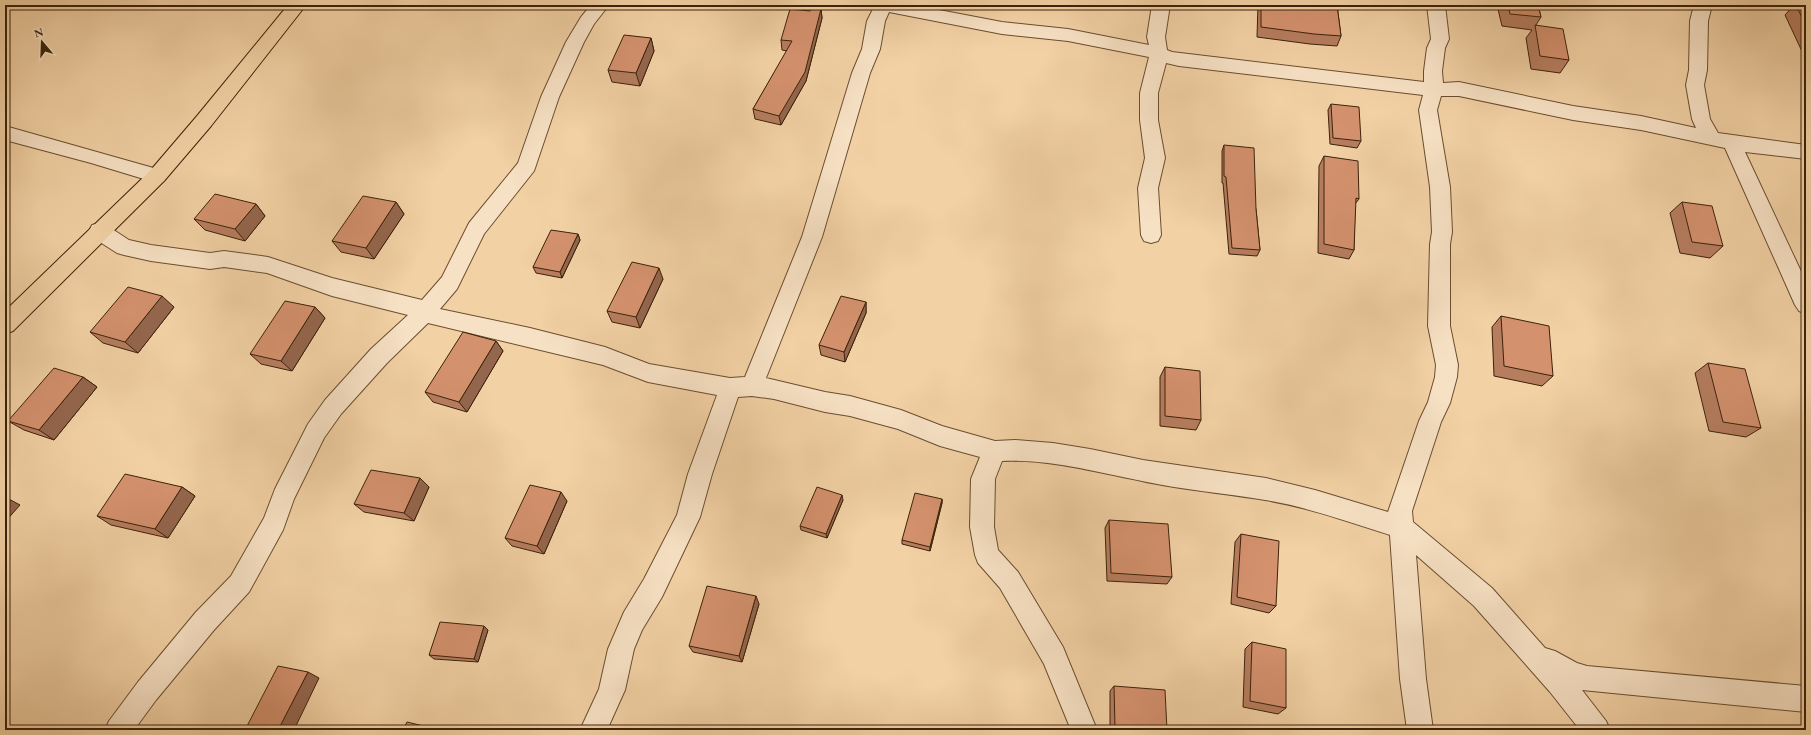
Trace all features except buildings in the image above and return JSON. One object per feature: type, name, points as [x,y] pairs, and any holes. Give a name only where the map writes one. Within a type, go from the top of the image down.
[{"type":"highway","points":[[5,324],[157,176],[204,121],[297,5]]},
{"type":"street","points":[[118,730],[147,691],[200,627],[240,584],[275,522],[283,497],[316,431],[333,407],[370,366],[418,319],[450,283],[456,273],[465,248],[476,229],[527,166],[550,97],[575,42],[587,21],[600,5]]},
{"type":"street","points":[[593,730],[608,701],[621,649],[633,621],[653,588],[688,516],[700,474],[720,420],[741,387],[812,237],[857,87],[871,49],[876,21],[883,5],[1002,28],[1068,35],[1159,53],[1179,60],[1434,90],[1459,89],[1574,113],[1642,123],[1732,143],[1806,152]]},
{"type":"street","points":[[1151,235],[1148,188],[1155,158],[1150,126],[1149,93],[1159,53],[1156,37],[1161,5]]},
{"type":"street","points":[[1420,730],[1413,679],[1400,527],[1400,511],[1446,377],[1446,365],[1439,326],[1440,244],[1442,232],[1440,187],[1428,110],[1434,90],[1433,71],[1436,48],[1440,39],[1436,5]]},
{"type":"street","points":[[1703,5],[1699,20],[1698,70],[1695,85],[1698,108],[1711,138]]},
{"type":"street","points":[[5,133],[91,156],[157,176]]},
{"type":"street","points":[[1732,143],[1806,305]]},
{"type":"street","points":[[99,231],[124,247],[151,253],[210,261],[224,259],[246,260],[268,265],[332,287],[425,310],[436,316],[530,336],[605,356],[648,373],[741,387],[774,388],[901,420],[940,436],[995,451],[1016,450],[1053,453],[1090,459],[1143,471],[1266,489],[1315,501],[1400,527],[1483,597],[1559,683],[1597,730]]},
{"type":"street","points":[[995,451],[985,471],[983,479],[982,527],[987,555],[1009,580],[1054,656],[1084,730]]},
{"type":"street","points":[[1530,650],[1557,667],[1587,679],[1806,699]]}]
